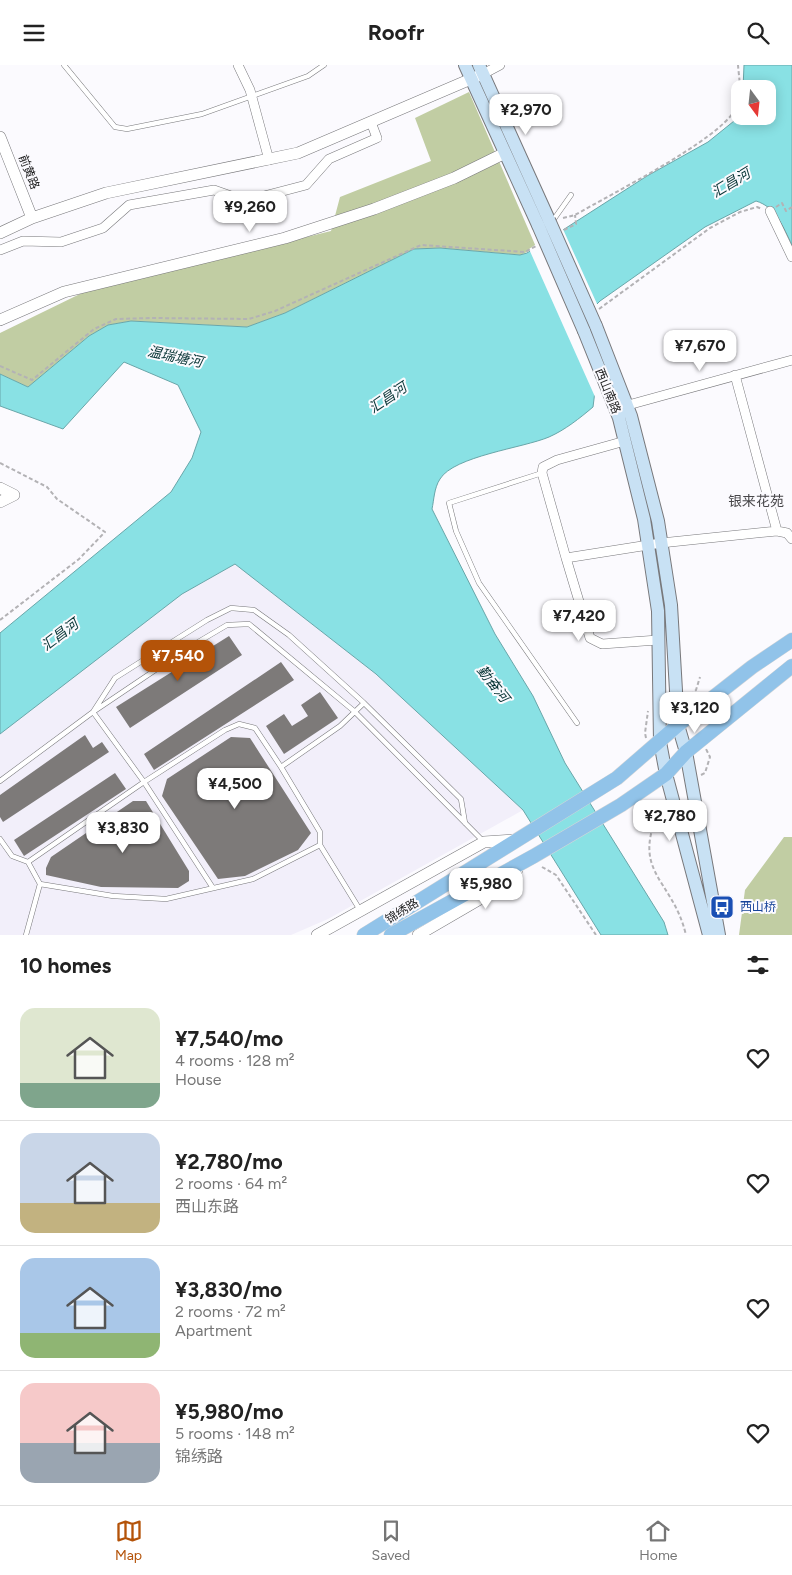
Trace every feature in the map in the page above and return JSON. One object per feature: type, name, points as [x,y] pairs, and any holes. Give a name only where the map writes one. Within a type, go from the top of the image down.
[{"type":"main road","name":"西山南路","points":[[464,65],[478,73],[547,221],[621,407],[655,511],[671,605],[678,725],[686,751],[719,935]]},
{"type":"main road","name":"西山南路","points":[[478,73],[505,153],[547,221]]},
{"type":"main road","name":"西山南路","points":[[621,407],[625,441],[644,519],[658,611],[660,742],[666,774],[709,935]]},
{"type":"main road","points":[[660,742],[678,725],[752,667],[792,640]]},
{"type":"main road","points":[[666,774],[686,751],[792,667]]},
{"type":"main road","name":"锦绣路","points":[[364,935],[617,778],[660,742]]},
{"type":"main road","name":"锦绣路","points":[[391,935],[426,915],[538,861],[666,774]]},
{"type":"street","points":[[238,65],[252,96],[269,160]]},
{"type":"street","points":[[0,233],[32,218],[106,193],[298,153],[500,65]]},
{"type":"street","points":[[0,250],[23,241],[62,242],[103,229],[129,205],[214,190],[245,201],[306,185],[329,159],[377,138],[371,122]]},
{"type":"street","name":"前黄路","points":[[0,137],[32,218]]},
{"type":"street","points":[[0,320],[64,292],[285,238],[374,209],[454,179],[505,153]]},
{"type":"street","points":[[770,211],[792,257]]},
{"type":"street","points":[[621,407],[792,360]]},
{"type":"street","points":[[735,375],[777,531]]},
{"type":"street","points":[[625,441],[557,460],[543,467],[542,473],[590,637],[602,644],[658,640]]},
{"type":"street","points":[[0,487],[14,495],[0,503]]},
{"type":"street","points":[[566,558],[661,543],[777,531],[787,533],[792,539]]},
{"type":"street","points":[[318,935],[484,842],[518,840]]},
{"type":"street","points":[[418,935],[485,896],[538,861]]},
{"type":"lane","points":[[64,65],[115,127],[127,129],[202,114],[308,76],[324,65]]},
{"type":"lane","points":[[547,221],[571,195]]},
{"type":"lane","points":[[542,473],[449,503],[456,531],[479,583],[577,723]]},
{"type":"lane","points":[[93,712],[115,678],[231,608],[254,610],[289,635],[364,703],[461,799],[465,823]]},
{"type":"lane","points":[[0,781],[93,712],[188,648],[227,625],[249,624],[354,711],[484,842]]},
{"type":"lane","points":[[281,767],[340,726],[364,703]]},
{"type":"lane","points":[[93,712],[144,782],[212,889]]},
{"type":"lane","points":[[28,862],[144,782],[225,730],[238,724],[255,728],[281,767],[320,832],[320,845],[361,912]]},
{"type":"lane","points":[[0,839],[12,856],[28,862],[40,884],[26,935]]},
{"type":"lane","points":[[40,884],[113,896],[166,899],[253,879],[320,845]]},
{"type":"path","points":[[547,221],[576,215],[711,135],[736,109],[740,93],[738,65]]},
{"type":"path","points":[[593,303],[597,312],[604,304],[710,228],[740,212],[757,207],[770,211],[782,203],[786,211],[792,207]]},
{"type":"path","points":[[559,233],[576,224],[576,215]]},
{"type":"path","points":[[547,221],[562,236]]},
{"type":"path","points":[[0,366],[32,380],[94,329],[116,319],[151,317],[250,319],[275,311],[421,245],[525,252],[542,243]]},
{"type":"path","points":[[0,463],[47,487],[57,499],[106,531],[79,559],[0,620]]},
{"type":"path","points":[[688,699],[696,690],[700,677]]},
{"type":"path","points":[[691,779],[705,773]]},
{"type":"path","points":[[670,789],[650,836],[649,857],[653,869],[682,918],[686,935]]},
{"type":"path","points":[[538,861],[556,875],[596,935]]},
{"type":"shaded area","points":[[235,564],[376,674],[523,810],[328,919],[291,935],[0,935],[0,734],[182,594]]},
{"type":"green space","points":[[469,92],[536,247],[521,255],[440,248],[414,249],[285,313],[247,327],[131,321],[108,325],[89,336],[28,387],[0,374],[0,333],[84,292],[331,231],[340,197],[431,161],[415,118]]},
{"type":"green space","points":[[784,837],[792,837],[792,935],[739,935],[745,890]]},
{"type":"water","points":[[744,65],[792,65],[792,245],[774,213],[756,201],[705,227],[600,301],[585,316],[579,348],[595,391],[593,407],[567,427],[549,437],[490,453],[459,464],[440,479],[435,490],[432,509],[495,634],[533,696],[565,763],[664,922],[668,935],[601,935],[523,810],[376,674],[235,564],[182,594],[0,734],[0,633],[171,492],[192,458],[201,432],[178,385],[124,362],[63,429],[0,406],[0,374],[28,387],[89,336],[108,325],[131,321],[247,327],[285,313],[414,249],[440,248],[520,255],[527,253],[647,176],[708,142],[731,123],[731,125],[776,125],[776,80],[743,80]]},
{"type":"pier","points":[[562,227],[598,306],[587,317],[582,329],[581,348],[597,390],[596,399],[529,249]]},
{"type":"building","points":[[229,636],[242,655],[130,728],[116,707]]},
{"type":"building","points":[[281,662],[294,680],[154,770],[144,754]]},
{"type":"building","points":[[320,692],[338,718],[284,754],[266,726],[284,714],[292,726],[308,716],[301,705]]},
{"type":"building","points":[[85,735],[93,748],[102,742],[109,752],[3,822],[0,817],[0,795]]},
{"type":"building","points":[[231,737],[250,738],[311,833],[298,850],[245,876],[218,879],[162,796],[167,779]]},
{"type":"building","points":[[115,773],[126,789],[24,856],[14,840]]},
{"type":"building","points":[[133,801],[146,801],[189,871],[189,881],[178,888],[101,887],[46,875],[46,868],[51,857]]},
{"type":"place","name":"西山桥","points":[[722,907]]},
{"type":"district","name":"银来花苑","points":[[756,501]]},
{"type":"water label","name":"汇昌河","points":[[731,183]]},
{"type":"water label","name":"温瑞塘河","points":[[175,357]]},
{"type":"water label","name":"汇昌河","points":[[388,398]]},
{"type":"water label","name":"汇昌河","points":[[60,635]]},
{"type":"water label","name":"勤奋河","points":[[493,684]]}]
